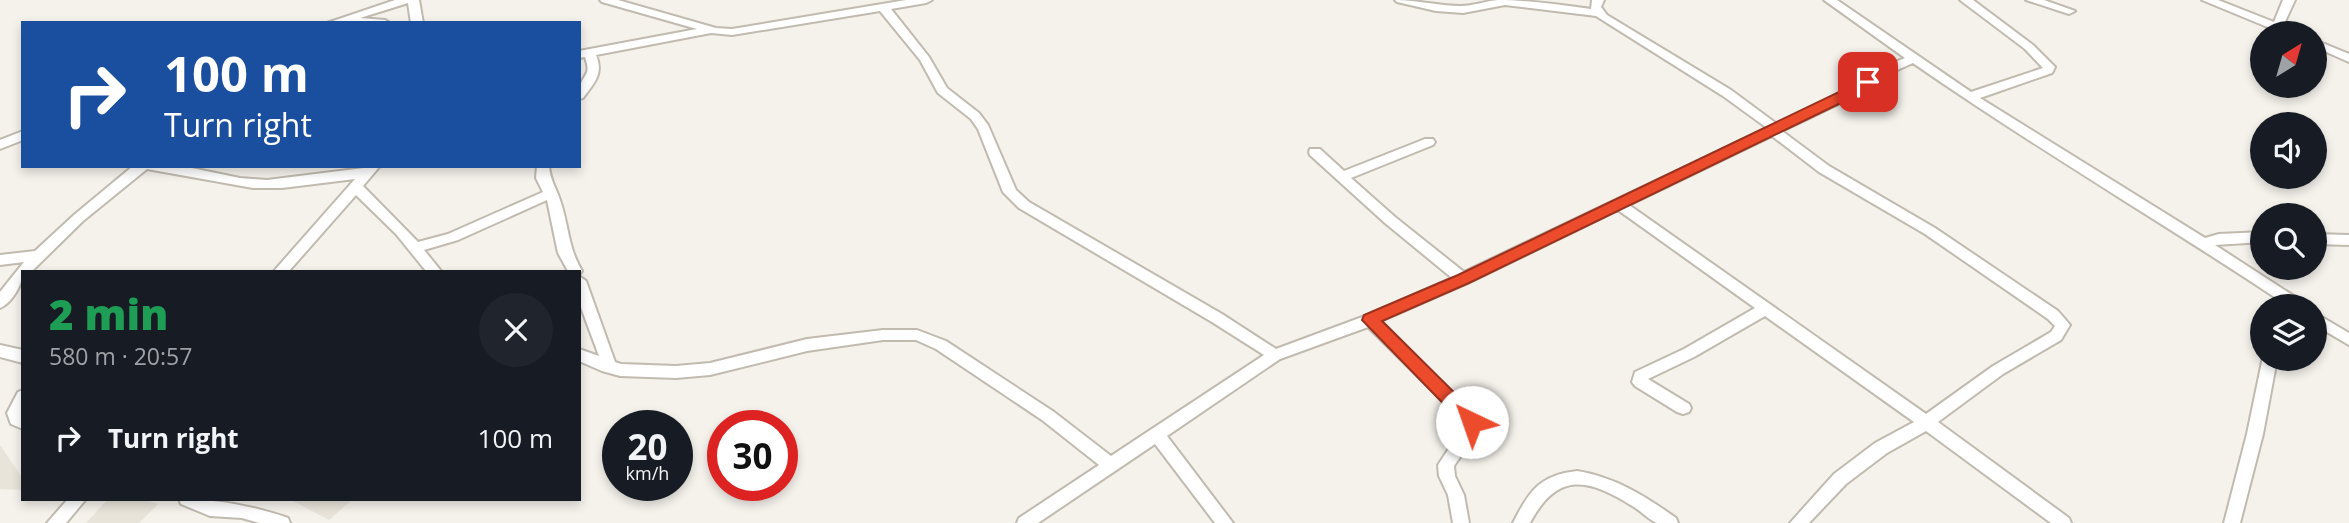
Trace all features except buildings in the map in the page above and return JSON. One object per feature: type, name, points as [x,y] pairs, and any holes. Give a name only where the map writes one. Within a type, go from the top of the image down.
[{"type":"street","points":[[339,21],[406,0]]},
{"type":"street","points":[[413,0],[414,21]]},
{"type":"street","points":[[606,0],[712,30]]},
{"type":"street","points":[[585,54],[712,30],[752,30],[801,19],[926,0]]},
{"type":"street","points":[[1401,0],[1463,10],[1505,2],[1598,6],[1727,93],[1825,169],[1962,252],[2053,315],[2063,325],[2056,336],[1998,370],[1924,423],[1881,448],[1840,479],[1798,523]]},
{"type":"street","points":[[1830,0],[1912,59],[2203,243],[2277,294]]},
{"type":"street","points":[[1966,0],[2029,47],[2049,67],[2048,70],[1970,97]]},
{"type":"street","points":[[2032,0],[2069,11]]},
{"type":"street","points":[[2208,0],[2262,21]]},
{"type":"street","points":[[2280,21],[2289,0]]},
{"type":"street","points":[[883,7],[925,59],[942,90],[975,116],[985,128],[1010,192],[1275,355]]},
{"type":"street","points":[[346,19],[366,21]]},
{"type":"street","points":[[1891,68],[1894,47]]},
{"type":"street","points":[[2328,49],[2349,58]]},
{"type":"street","points":[[581,92],[595,74],[596,66],[585,54]]},
{"type":"street","points":[[1025,523],[1275,355],[1370,320],[1463,279],[1844,96],[1891,68],[1912,59]]},
{"type":"street","points":[[0,145],[21,136]]},
{"type":"street","points":[[1344,176],[1429,142]]},
{"type":"street","points":[[1315,152],[1390,220],[1463,279]]},
{"type":"street","points":[[24,270],[140,168]]},
{"type":"street","points":[[168,168],[218,181],[256,184],[371,170]]},
{"type":"street","points":[[543,168],[543,178],[554,201],[565,253],[574,270]]},
{"type":"street","points":[[282,270],[371,170]]},
{"type":"street","points":[[356,187],[401,231],[433,270]]},
{"type":"street","points":[[414,248],[453,237],[549,194]]},
{"type":"street","points":[[1618,204],[2014,485],[2063,523]]},
{"type":"street","points":[[2203,243],[2219,239],[2250,238]]},
{"type":"street","points":[[2327,239],[2349,240]]},
{"type":"street","points":[[0,260],[38,256]]},
{"type":"street","points":[[0,303],[21,273]]},
{"type":"street","points":[[581,286],[607,358],[607,367]]},
{"type":"street","points":[[1683,408],[1640,382],[1640,376],[1689,353],[1765,309]]},
{"type":"street","points":[[1370,320],[1472,420],[1471,428],[1446,465],[1447,476],[1456,495],[1461,523]]},
{"type":"street","points":[[2327,326],[2349,340]]},
{"type":"street","points":[[581,356],[607,367],[638,372],[710,369],[807,345],[883,335],[916,335],[941,345],[1048,416],[1112,466]]},
{"type":"street","points":[[0,351],[21,356]]},
{"type":"street","points":[[2232,523],[2255,434],[2267,371]]},
{"type":"street","points":[[21,400],[15,413],[17,420],[21,422]]},
{"type":"street","points":[[1158,436],[1225,523]]},
{"type":"street","points":[[1521,523],[1535,499],[1547,486],[1573,478],[1604,483],[1639,500],[1670,523]]},
{"type":"street","points":[[54,523],[76,501]]},
{"type":"street","points":[[192,501],[210,509],[242,511],[282,523]]},
{"type":"shaded area","points":[[0,445],[21,476],[21,490],[0,489]]},
{"type":"shaded area","points":[[106,501],[149,501],[158,504],[139,523],[86,523]]},
{"type":"shaded area","points":[[293,501],[351,501],[329,520]]},
{"type":"route","points":[[1472,422],[1469,416],[1370,320],[1463,279],[1868,82]]}]
